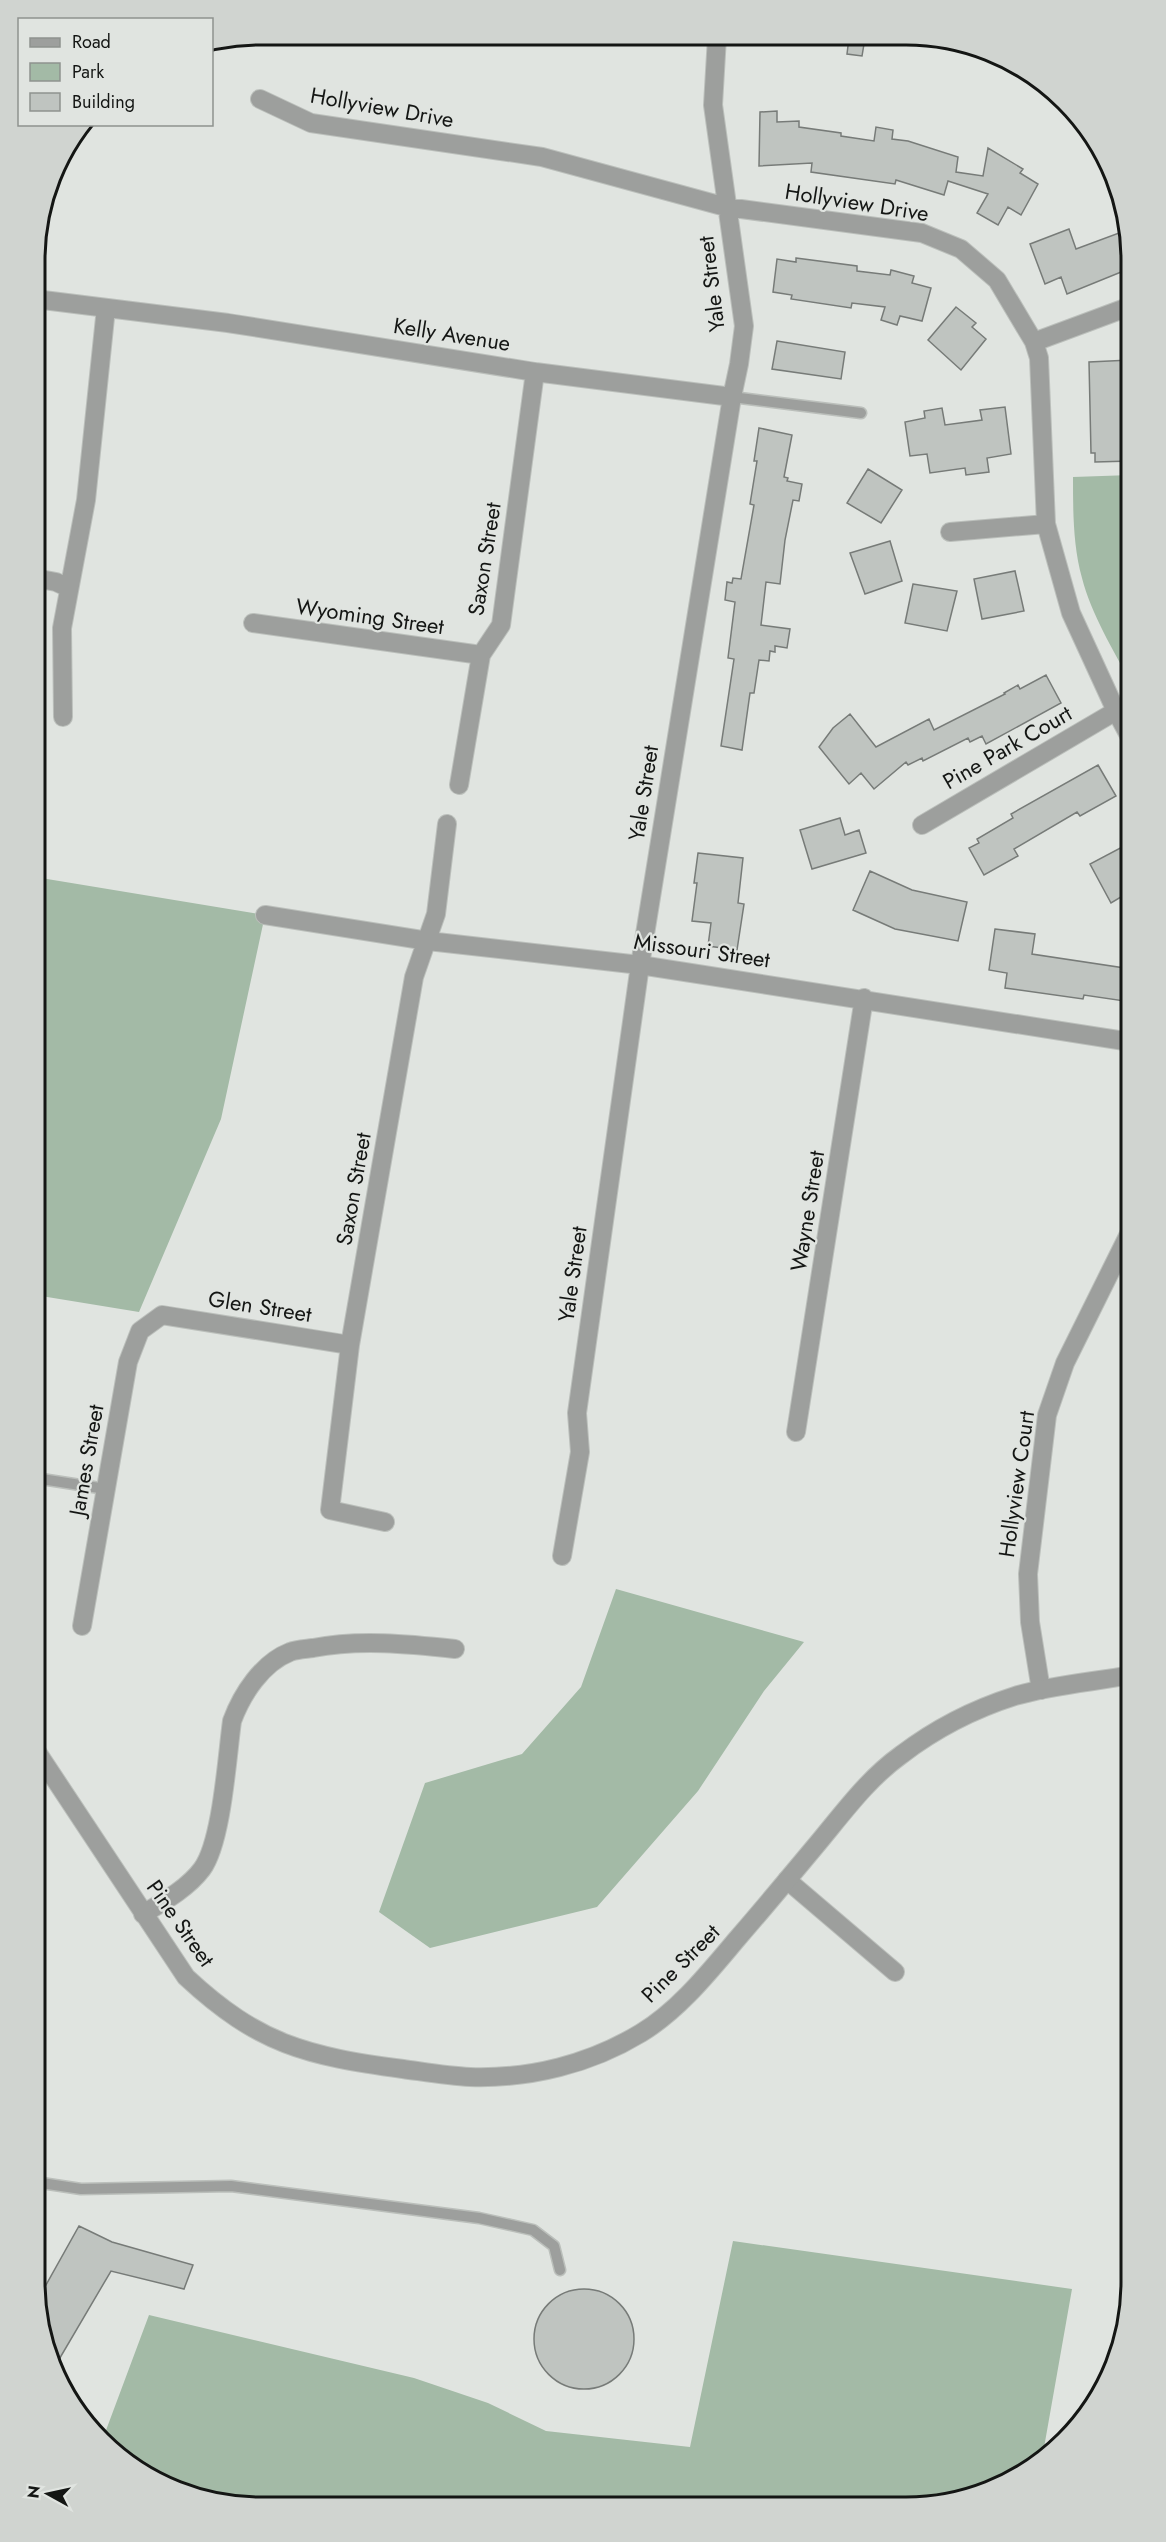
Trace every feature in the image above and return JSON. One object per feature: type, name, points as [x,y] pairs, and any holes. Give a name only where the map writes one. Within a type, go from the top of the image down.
[{"type":"street","name":"Yale Street","points":[[562,1556],[580,1452],[577,1413],[640,965],[744,326],[713,105],[717,45]]},
{"type":"street","name":"Hollyview Drive","points":[[260,99],[311,123],[542,157],[726,207],[922,233],[961,249],[997,280],[1034,342],[1039,358],[1046,524],[1071,613],[1121,720]]},
{"type":"street","name":"Kelly Avenue","points":[[45,300],[228,323],[534,372],[732,397]]},
{"type":"street","points":[[63,717],[62,628],[86,500],[106,308]]},
{"type":"street","points":[[1034,342],[1121,310]]},
{"type":"street","name":"Saxon Street","points":[[459,785],[481,655],[501,625],[534,372]]},
{"type":"street","points":[[950,532],[1046,524]]},
{"type":"street","points":[[45,580],[69,588]]},
{"type":"street","name":"Wyoming Street","points":[[253,623],[481,655]]},
{"type":"street","name":"Pine Park Court","points":[[922,825],[1116,711]]},
{"type":"street","name":"Saxon Street","points":[[385,1522],[330,1510],[350,1345],[414,977],[436,914],[447,824]]},
{"type":"street","name":"Missouri Street","points":[[266,915],[428,941],[640,965],[864,998],[1121,1040]]},
{"type":"street","name":"Wayne Street","points":[[796,1432],[864,998]]},
{"type":"street","name":"Hollyview Court","points":[[1041,1690],[1030,1622],[1028,1574],[1047,1415],[1065,1363],[1121,1250]]},
{"type":"street","name":"Glen Street","points":[[162,1315],[350,1345]]},
{"type":"street","name":"James Street","points":[[82,1626],[128,1362],[140,1331],[162,1315]]},
{"type":"street","points":[[143,1914],[168,1899],[201,1871],[212,1852],[232,1721],[239,1701],[251,1683],[268,1667],[290,1652],[340,1642],[455,1649]]},
{"type":"street","name":"Pine Street","points":[[45,1764],[186,1977],[218,2006],[254,2030],[284,2043],[338,2060],[469,2077],[508,2075],[555,2069],[599,2055],[643,2032],[684,1999],[870,1781],[899,1756],[937,1730],[971,1713],[1015,1696],[1121,1677]]},
{"type":"street","points":[[787,1880],[895,1972]]},
{"type":"lane","name":"Kelly Avenue","points":[[732,397],[861,413]]},
{"type":"lane","points":[[45,1480],[106,1490]]},
{"type":"lane","points":[[45,2184],[81,2189],[231,2186],[479,2218],[533,2230],[554,2246],[560,2270]]},
{"type":"green space","points":[[1121,475],[1121,665],[1097,619],[1082,578],[1075,541],[1073,477]]},
{"type":"green space","points":[[45,879],[265,915],[221,1119],[139,1312],[45,1297]]},
{"type":"green space","points":[[616,1589],[804,1642],[764,1691],[698,1791],[597,1907],[430,1948],[379,1912],[425,1783],[522,1754],[581,1687]]},
{"type":"green space","points":[[733,2241],[1072,2289],[1044,2447],[1001,2475],[975,2486],[948,2493],[920,2497],[246,2497],[205,2490],[165,2475],[129,2453],[106,2432],[149,2315],[414,2378],[488,2403],[546,2431],[690,2447]]},
{"type":"building","points":[[848,45],[864,45],[862,56],[847,54]]},
{"type":"building","points":[[777,111],[777,122],[799,121],[799,127],[841,133],[841,136],[874,141],[876,127],[893,130],[892,139],[908,141],[958,157],[956,172],[983,176],[988,148],[1023,169],[1020,173],[1038,184],[1021,215],[1008,207],[998,225],[977,213],[988,194],[948,181],[944,195],[896,180],[895,184],[811,172],[812,163],[759,166],[760,112]]},
{"type":"building","points":[[1069,229],[1076,249],[1119,233],[1121,272],[1067,294],[1061,277],[1045,284],[1030,244]]},
{"type":"building","points":[[796,258],[857,266],[857,271],[890,275],[891,270],[914,276],[912,283],[931,288],[922,321],[900,316],[897,325],[881,320],[885,307],[852,303],[851,308],[791,299],[792,295],[773,292],[777,259],[796,262]]},
{"type":"building","points":[[956,307],[976,323],[972,327],[986,339],[961,370],[928,340]]},
{"type":"building","points":[[777,341],[845,352],[841,379],[772,369]]},
{"type":"building","points":[[1121,360],[1121,461],[1095,462],[1095,453],[1091,453],[1089,362]]},
{"type":"building","points":[[1005,407],[1011,454],[987,458],[989,472],[966,475],[965,468],[930,473],[927,454],[910,456],[905,422],[925,418],[924,411],[942,408],[945,425],[982,420],[980,410]]},
{"type":"building","points":[[759,428],[792,435],[784,477],[788,478],[787,481],[802,484],[799,501],[793,500],[780,584],[766,582],[761,625],[790,629],[787,648],[775,646],[775,652],[770,651],[769,661],[759,660],[754,693],[750,693],[742,750],[721,746],[734,659],[728,658],[735,602],[725,600],[727,582],[732,583],[733,578],[741,579],[754,505],[750,504],[757,461],[754,461]]},
{"type":"building","points":[[868,469],[902,490],[881,523],[847,503]]},
{"type":"building","points":[[890,541],[902,581],[865,594],[850,553]]},
{"type":"building","points":[[1015,571],[1024,611],[982,619],[974,579]]},
{"type":"building","points":[[913,584],[957,591],[947,631],[905,623]]},
{"type":"building","points":[[1046,675],[1061,703],[986,744],[982,736],[970,742],[968,738],[923,761],[922,758],[908,765],[906,762],[874,789],[861,773],[849,784],[819,747],[833,728],[850,714],[876,747],[929,719],[934,730],[1018,685],[1020,689]]},
{"type":"building","points":[[1098,765],[1116,796],[1080,816],[1077,812],[1014,849],[1018,856],[984,875],[969,848],[979,843],[977,839],[1013,818],[1011,814]]},
{"type":"building","points":[[840,818],[845,835],[859,830],[866,853],[812,869],[800,830]]},
{"type":"building","points":[[1121,848],[1121,897],[1111,903],[1090,864]]},
{"type":"building","points":[[698,853],[743,858],[738,903],[744,904],[737,950],[708,946],[711,923],[692,921]]},
{"type":"building","points":[[870,871],[912,890],[967,902],[958,941],[895,929],[853,910]]},
{"type":"building","points":[[995,929],[1035,934],[1032,954],[1121,967],[1121,1001],[1084,995],[1083,999],[1005,988],[1007,973],[989,970]]},
{"type":"building","points":[[79,2226],[112,2242],[193,2265],[184,2289],[111,2271],[59,2359],[49,2324],[45,2287]]},
{"type":"building","points":[[584,2289],[603,2292],[620,2303],[631,2320],[634,2339],[631,2358],[620,2375],[603,2386],[584,2389],[565,2386],[548,2375],[537,2358],[534,2339],[537,2320],[548,2303],[565,2292]]}]
